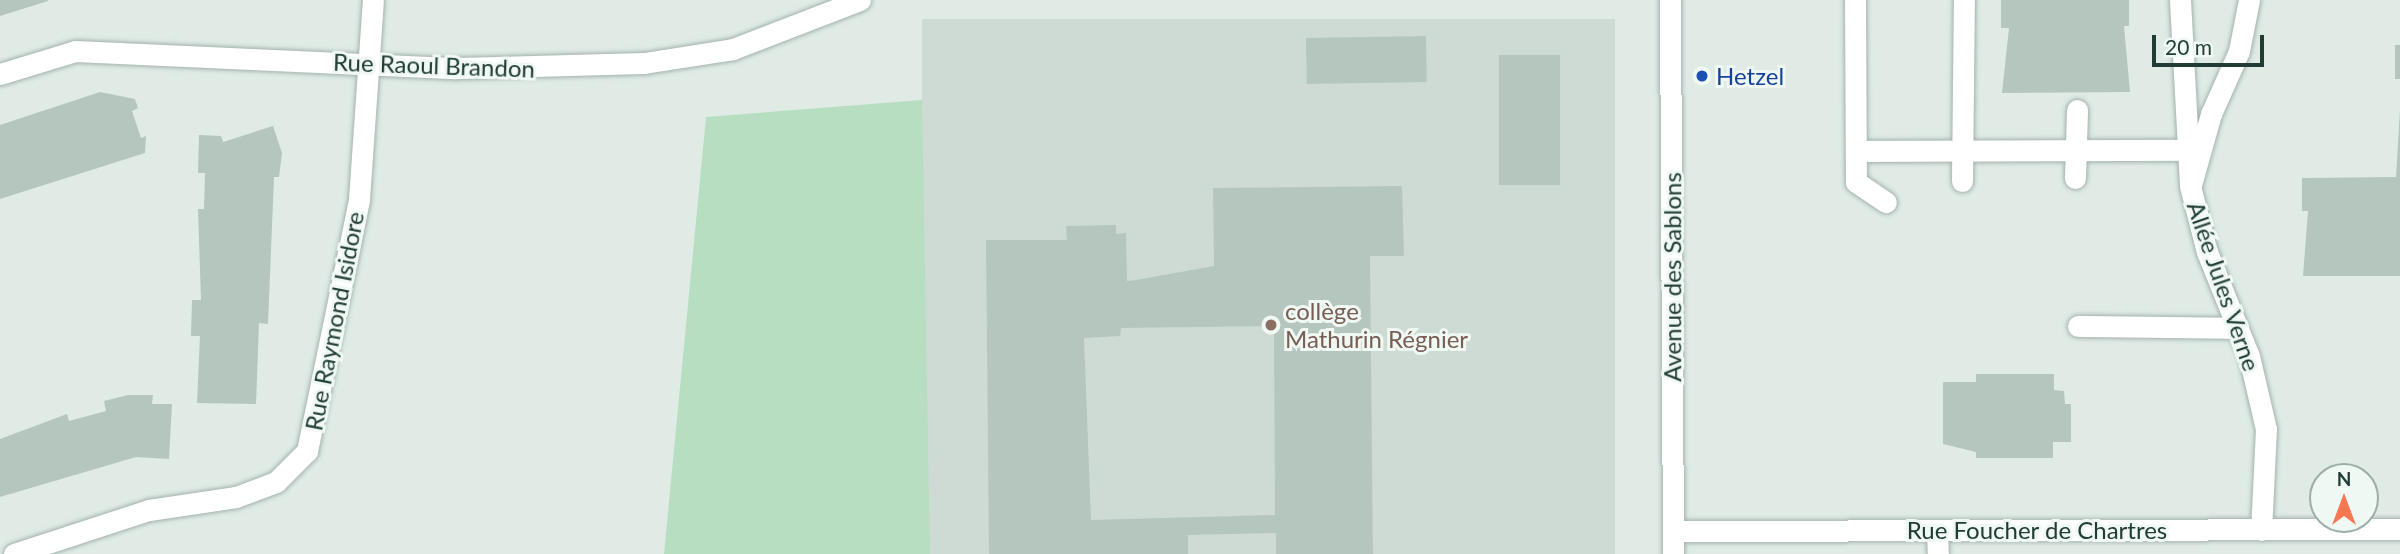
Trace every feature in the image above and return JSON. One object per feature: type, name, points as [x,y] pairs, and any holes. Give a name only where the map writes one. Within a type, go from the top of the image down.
[{"type":"street","name":"Rue Raymond Isidore","points":[[14,554],[149,510],[236,497],[276,482],[307,451],[359,200],[371,65],[373,0]]},
{"type":"street","name":"Rue Raoul Brandon","points":[[0,74],[75,51],[371,65],[644,63],[733,49],[860,0]]},
{"type":"street","name":"Avenue des Sablons","points":[[1670,0],[1673,554]]},
{"type":"street","points":[[1855,0],[1856,182],[1886,202]]},
{"type":"street","points":[[1962,181],[1964,0]]},
{"type":"street","name":"Allée Jules Verne","points":[[2180,0],[2185,150],[2190,187],[2237,328],[2266,429],[2261,530]]},
{"type":"street","points":[[2190,187],[2211,114],[2239,51],[2249,0]]},
{"type":"street","points":[[2074,178],[2077,110]]},
{"type":"street","points":[[1856,151],[2185,150]]},
{"type":"street","points":[[2078,326],[2237,328]]},
{"type":"street","name":"Rue Foucher de Chartres","points":[[1673,531],[2400,529]]},
{"type":"street","points":[[1937,531],[1938,554]]},
{"type":"shaded area","name":"collège Mathurin Régnier","points":[[922,19],[1615,19],[1615,554],[922,554]]},
{"type":"green space","points":[[922,100],[930,554],[664,554],[706,117]]},
{"type":"building","points":[[0,0],[48,0],[48,1],[0,16]]},
{"type":"building","points":[[2001,0],[2129,0],[2129,26],[2124,26],[2130,92],[2002,93],[2009,28],[2001,28]]},
{"type":"building","points":[[1426,36],[1427,82],[1307,84],[1306,38]]},
{"type":"building","points":[[2395,45],[2400,45],[2400,79],[2395,79]]},
{"type":"building","points":[[1499,55],[1560,55],[1560,185],[1499,185]]},
{"type":"building","points":[[100,92],[135,99],[138,108],[132,111],[141,138],[146,136],[145,153],[0,199],[0,125]]},
{"type":"building","points":[[2400,110],[2400,276],[2303,276],[2308,211],[2302,211],[2302,178],[2396,177]]},
{"type":"building","points":[[273,126],[282,153],[279,177],[274,177],[268,324],[259,323],[256,404],[197,403],[200,336],[191,336],[192,300],[201,300],[198,209],[204,209],[205,173],[198,173],[199,135],[221,136],[223,142]]},
{"type":"building","points":[[1402,186],[1404,256],[1370,256],[1373,554],[1276,554],[1276,533],[1188,535],[1188,554],[989,554],[986,240],[1067,240],[1066,226],[1116,225],[1116,234],[1126,233],[1127,281],[1214,266],[1213,188]],"holes":[[[1274,326],[1275,515],[1091,520],[1084,338],[1120,336],[1121,328]]]},
{"type":"building","points":[[1976,374],[2054,374],[2054,390],[2064,391],[2065,404],[2071,404],[2071,442],[2053,442],[2053,458],[1976,458],[1976,452],[1943,444],[1943,382],[1976,382]]},
{"type":"building","points":[[128,395],[153,395],[152,404],[172,404],[169,459],[136,457],[0,497],[0,439],[67,414],[69,421],[106,411],[104,401]]},
{"type":"place","name":"Hetzel","points":[[1702,76]]},
{"type":"place","name":"collège Mathurin Régnier","points":[[1271,325]]}]
